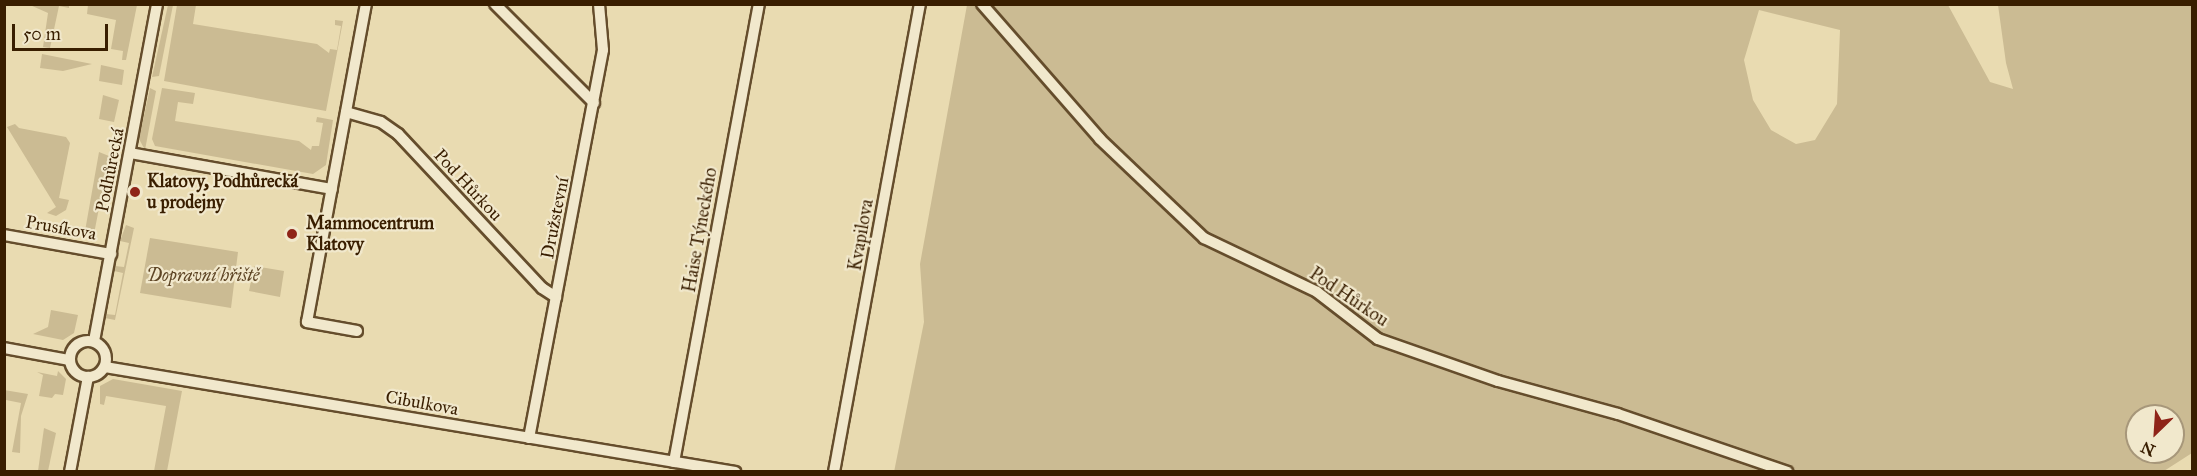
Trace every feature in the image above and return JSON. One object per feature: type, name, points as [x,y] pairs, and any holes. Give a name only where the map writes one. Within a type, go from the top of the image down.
[{"type":"street","name":"Podhůrecká","points":[[94,341],[158,4]]},
{"type":"street","points":[[357,331],[307,322],[366,4]]},
{"type":"street","points":[[495,4],[594,103]]},
{"type":"street","name":"Družstevní","points":[[529,438],[603,50],[599,4]]},
{"type":"street","name":"Haise Týneckého","points":[[674,462],[759,4]]},
{"type":"street","name":"Kvapilova","points":[[834,471],[920,4]]},
{"type":"street","name":"Pod Hůrkou","points":[[982,4],[1100,139],[1204,238],[1317,292],[1378,339],[1498,381],[1618,414],[1787,471]]},
{"type":"street","name":"Pod Hůrkou","points":[[346,112],[381,122],[398,134],[542,288],[556,297]]},
{"type":"street","points":[[130,153],[332,189]]},
{"type":"street","name":"Prusíkova","points":[[4,235],[111,254]]},
{"type":"street","points":[[69,360],[79,342],[94,341],[106,354],[105,367],[88,377],[70,471]]},
{"type":"street","points":[[4,348],[69,360]]},
{"type":"street","points":[[69,360],[75,372],[88,377]]},
{"type":"street","name":"Cibulkova","points":[[105,367],[735,471]]},
{"type":"green space","points":[[30,5],[69,5],[69,8],[59,6],[50,48],[43,47],[48,13]]},
{"type":"green space","points":[[88,5],[137,5],[126,60],[122,60],[123,51],[111,49],[116,20],[87,14]]},
{"type":"green space","points":[[168,5],[173,5],[159,76],[152,77]]},
{"type":"green space","points":[[177,5],[196,5],[193,24],[317,44],[329,53],[330,49],[337,50],[341,26],[335,25],[335,20],[343,21],[326,111],[164,81]]},
{"type":"green space","points":[[967,5],[1948,5],[1990,82],[2013,89],[2006,63],[1998,5],[2192,5],[2192,453],[2185,458],[2185,404],[2125,404],[2125,464],[2175,464],[2164,471],[894,472],[924,322],[920,264]],"holes":[[[1759,10],[1840,30],[1837,104],[1815,140],[1796,144],[1771,130],[1753,100],[1744,60]]]},
{"type":"green space","points":[[42,54],[92,64],[63,71],[40,68]]},
{"type":"green space","points":[[101,65],[124,70],[122,85],[99,81]]},
{"type":"green space","points":[[150,88],[156,91],[145,150],[139,139]]},
{"type":"green space","points":[[162,88],[195,93],[193,104],[178,102],[175,121],[299,141],[311,150],[312,146],[319,146],[323,123],[316,122],[317,117],[333,120],[326,165],[313,174],[155,146],[152,139]]},
{"type":"green space","points":[[103,95],[119,100],[114,122],[99,119]]},
{"type":"green space","points":[[15,124],[19,128],[66,137],[70,143],[59,198],[69,200],[66,210],[56,216],[47,213],[56,207],[7,127]]},
{"type":"green space","points":[[99,152],[109,156],[94,234],[56,228],[85,231]]},
{"type":"green space","points":[[126,225],[134,228],[115,320],[105,318],[106,314],[115,315],[123,273],[114,271],[115,266],[124,267],[129,243],[120,241]]},
{"type":"green space","name":"Dopravní hřiště","points":[[150,238],[238,252],[231,308],[140,293]]},
{"type":"green space","points":[[254,266],[284,271],[280,297],[249,291]]},
{"type":"green space","points":[[51,310],[78,315],[74,333],[63,340],[33,334],[48,327]]},
{"type":"green space","points":[[58,371],[66,379],[63,395],[55,394],[52,398],[39,396],[43,375],[37,372],[57,376]]},
{"type":"green space","points":[[113,379],[182,391],[167,471],[154,471],[166,406],[106,396],[104,405],[100,404],[100,386]]},
{"type":"green space","points":[[4,390],[28,394],[21,416],[20,453],[12,452],[21,403],[6,400]]},
{"type":"green space","points":[[44,428],[56,433],[48,471],[38,471]]},
{"type":"place","name":"Klatovy, Podhůrecká u prodejny","points":[[135,192]]},
{"type":"place","name":"Mammocentrum Klatovy","points":[[292,234]]}]
